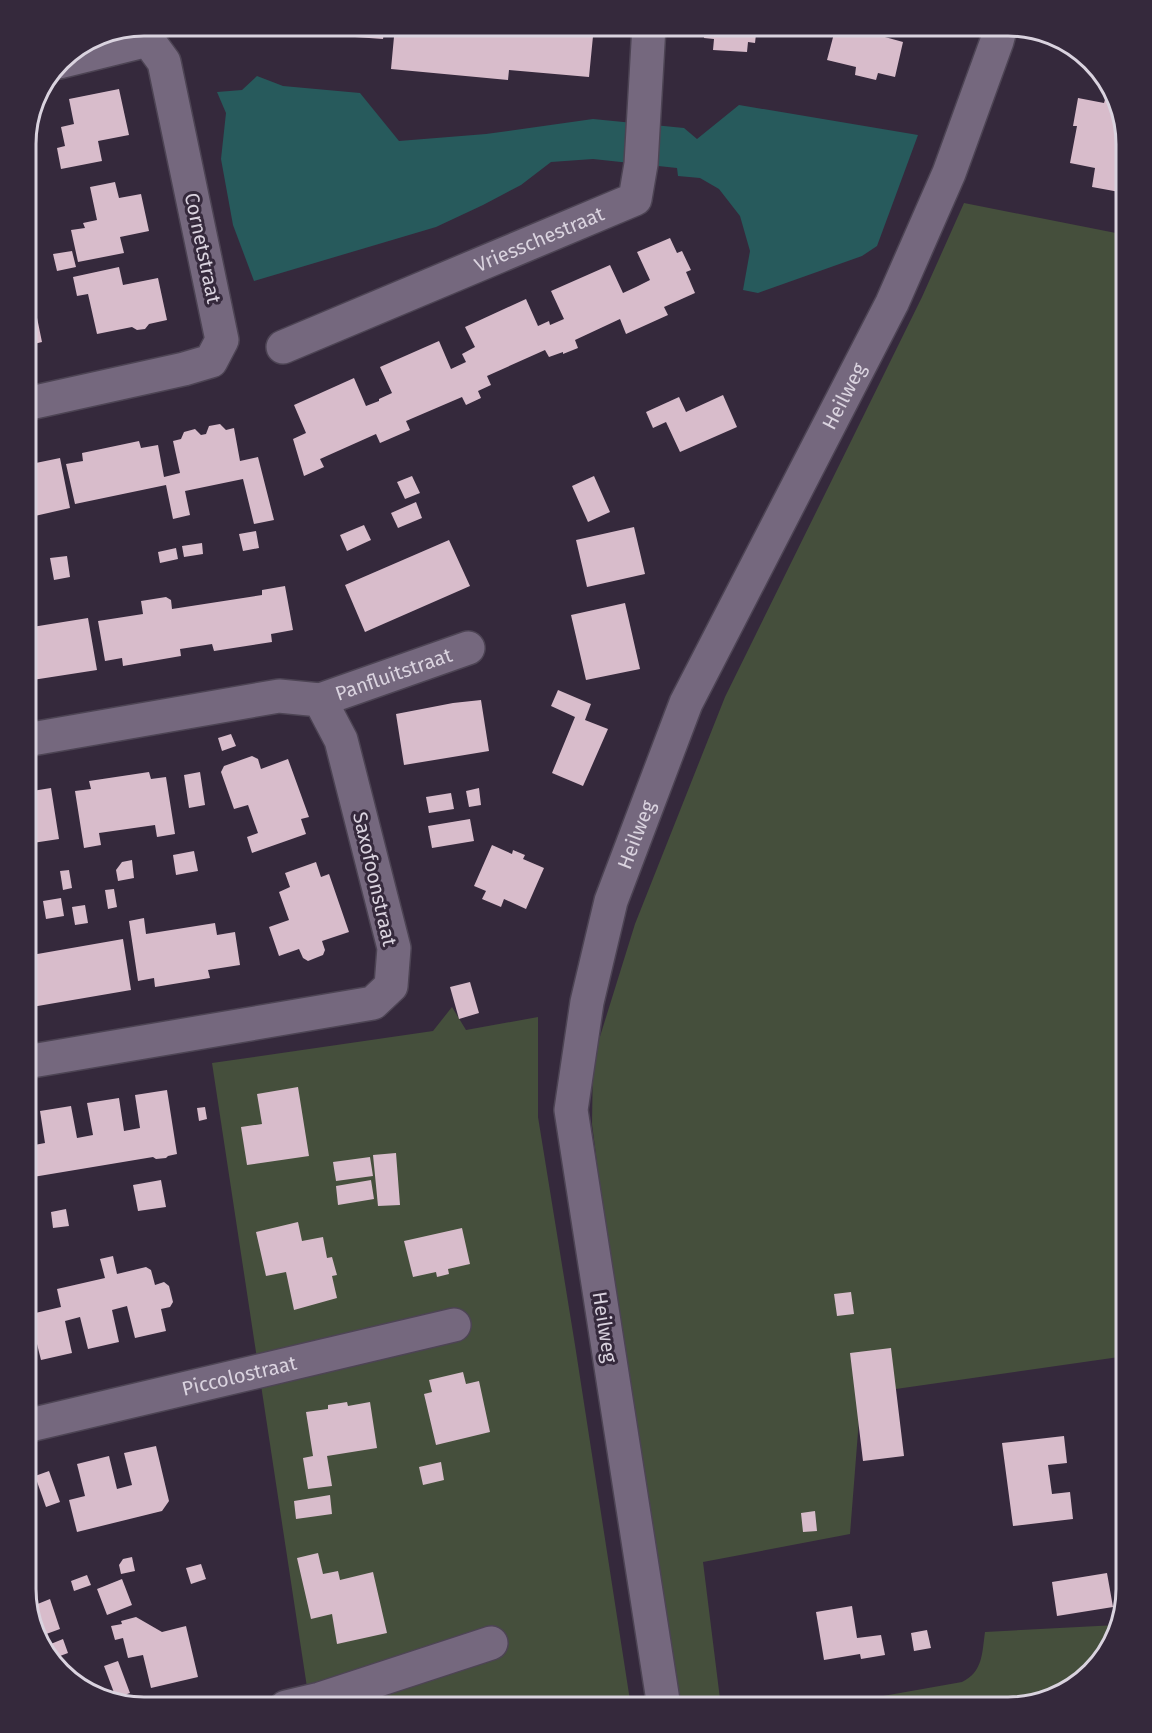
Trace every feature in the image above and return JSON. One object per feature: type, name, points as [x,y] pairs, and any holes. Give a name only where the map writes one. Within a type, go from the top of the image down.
[{"type":"street","name":"Vriesschestraat","points":[[283,347],[635,199],[644,124],[648,36]]},
{"type":"street","name":"Heilweg","points":[[662,1697],[571,1110],[587,1002],[611,901],[686,703],[892,303],[950,173],[998,36]]},
{"type":"street","name":"Cornetstraat","points":[[36,402],[211,362],[222,340],[164,62],[148,40],[80,57]]},
{"type":"street","name":"Panfluitstraat","points":[[320,700],[468,648]]},
{"type":"street","points":[[36,738],[279,696],[320,700]]},
{"type":"street","name":"Saxofoonstraat","points":[[36,1060],[373,1003],[391,986],[394,948],[341,740],[320,700]]},
{"type":"street","name":"Piccolostraat","points":[[36,1424],[454,1325]]},
{"type":"street","points":[[326,1697],[491,1643]]},
{"type":"shaded area","points":[[257,76],[283,86],[360,93],[399,141],[486,134],[593,119],[684,128],[697,139],[739,105],[918,135],[877,246],[862,256],[758,293],[743,290],[750,251],[740,216],[719,189],[700,178],[678,176],[677,168],[593,159],[551,162],[521,185],[436,227],[254,281],[233,225],[221,159],[226,113],[217,92],[242,90]]},
{"type":"shaded area","points":[[964,203],[1116,233],[1116,1357],[861,1394],[850,1534],[703,1562],[720,1697],[679,1697],[603,1210],[592,1124],[593,1059],[635,924],[725,697],[922,297]]},
{"type":"shaded area","points":[[452,1007],[466,1030],[538,1017],[538,1117],[629,1697],[308,1697],[212,1063],[433,1031]]},
{"type":"shaded area","points":[[1109,1625],[1094,1655],[1074,1675],[1049,1689],[1008,1697],[877,1697],[962,1682],[969,1678],[978,1667],[985,1632]]},
{"type":"building","points":[[355,36],[383,36],[383,39]]},
{"type":"building","points":[[394,36],[593,36],[589,77],[509,70],[508,80],[391,69]]},
{"type":"building","points":[[704,36],[756,36],[755,43],[748,42],[747,52],[713,50],[714,39],[704,38]]},
{"type":"building","points":[[833,36],[881,36],[903,42],[895,77],[878,73],[876,80],[855,75],[856,67],[827,60]]},
{"type":"building","points":[[119,89],[129,135],[98,141],[102,161],[61,169],[57,148],[65,146],[61,127],[74,124],[69,99]]},
{"type":"building","points":[[1078,98],[1104,103],[1106,98],[1115,130],[1116,191],[1092,187],[1095,168],[1070,163],[1077,126],[1073,126]]},
{"type":"building","points":[[115,182],[119,198],[141,194],[149,231],[120,237],[124,253],[78,262],[71,230],[85,228],[83,223],[97,220],[90,187]]},
{"type":"building","points":[[670,238],[677,253],[682,251],[691,270],[686,272],[695,293],[664,307],[668,315],[626,334],[620,319],[575,340],[578,348],[549,357],[545,350],[487,376],[491,385],[478,391],[481,398],[466,405],[462,397],[406,421],[410,430],[380,443],[376,434],[320,459],[324,467],[304,476],[293,439],[306,433],[294,405],[354,378],[366,406],[379,401],[392,393],[380,367],[439,341],[451,369],[466,362],[462,354],[475,347],[465,327],[526,299],[538,326],[549,321],[550,325],[564,319],[551,291],[610,265],[623,293],[650,280],[637,252]]},
{"type":"building","points":[[72,251],[76,267],[57,271],[53,254]]},
{"type":"building","points":[[119,267],[123,285],[158,278],[167,320],[149,324],[145,329],[137,330],[132,327],[97,334],[88,294],[77,296],[73,277]]},
{"type":"building","points":[[36,313],[42,342],[36,344]]},
{"type":"building","points":[[723,395],[737,427],[680,452],[666,422],[653,428],[646,412],[679,397],[686,412]]},
{"type":"building","points":[[220,424],[226,430],[234,428],[240,461],[258,457],[274,520],[254,524],[243,479],[185,491],[190,515],[173,519],[166,485],[75,504],[66,464],[83,461],[82,453],[139,441],[141,448],[158,445],[164,477],[180,473],[173,441],[181,439],[184,432],[195,429],[201,435],[206,434],[209,426]]},
{"type":"building","points":[[60,458],[70,508],[36,516],[36,463]]},
{"type":"building","points":[[412,476],[420,493],[405,499],[397,482]]},
{"type":"building","points":[[594,476],[610,512],[588,522],[572,486]]},
{"type":"building","points":[[416,502],[422,518],[398,528],[391,513]]},
{"type":"building","points":[[364,525],[371,540],[347,551],[340,535]]},
{"type":"building","points":[[634,527],[645,574],[587,587],[576,540]]},
{"type":"building","points":[[256,531],[259,548],[243,551],[239,534]]},
{"type":"building","points":[[449,540],[470,586],[365,632],[345,585]]},
{"type":"building","points":[[202,543],[203,554],[184,557],[182,546]]},
{"type":"building","points":[[176,548],[178,559],[160,563],[158,552]]},
{"type":"building","points":[[67,556],[70,577],[54,580],[50,558]]},
{"type":"building","points":[[285,586],[293,630],[271,634],[272,642],[214,651],[212,644],[180,649],[181,656],[123,666],[122,658],[105,661],[98,621],[143,614],[141,601],[166,597],[171,600],[172,609],[262,595],[262,590]]},
{"type":"building","points":[[625,603],[640,669],[586,680],[571,615]]},
{"type":"building","points":[[88,618],[97,670],[36,679],[36,626]]},
{"type":"building","points":[[558,690],[591,704],[585,720],[608,729],[583,786],[552,773],[575,717],[551,706]]},
{"type":"building","points":[[481,700],[489,751],[404,765],[396,714]]},
{"type":"building","points":[[231,734],[236,746],[222,751],[218,738]]},
{"type":"building","points":[[252,756],[258,759],[261,769],[288,759],[309,817],[301,819],[306,834],[252,853],[247,837],[258,833],[248,805],[234,809],[221,772],[224,766]]},
{"type":"building","points":[[149,772],[151,779],[166,777],[175,834],[157,837],[155,825],[99,833],[101,845],[84,848],[75,791],[91,789],[89,781]]},
{"type":"building","points":[[200,772],[205,805],[189,808],[184,775]]},
{"type":"building","points":[[51,788],[59,839],[36,842],[36,790]]},
{"type":"building","points":[[479,788],[481,805],[469,807],[466,791]]},
{"type":"building","points":[[451,793],[454,809],[429,813],[426,797]]},
{"type":"building","points":[[470,819],[474,841],[432,848],[428,826]]},
{"type":"building","points":[[492,845],[512,854],[513,850],[525,855],[523,859],[544,868],[526,909],[504,899],[501,907],[482,899],[486,891],[474,886]]},
{"type":"building","points":[[194,851],[198,871],[176,875],[173,855]]},
{"type":"building","points":[[132,860],[134,878],[118,881],[116,870],[122,862]]},
{"type":"building","points":[[316,862],[321,877],[329,874],[349,932],[322,941],[325,950],[323,955],[308,961],[303,958],[299,949],[279,956],[269,927],[289,920],[279,892],[290,887],[285,873]]},
{"type":"building","points":[[69,870],[72,888],[63,890],[60,871]]},
{"type":"building","points":[[114,889],[117,907],[108,909],[105,890]]},
{"type":"building","points":[[61,898],[64,916],[46,919],[43,901]]},
{"type":"building","points":[[85,905],[88,923],[75,925],[72,907]]},
{"type":"building","points":[[144,918],[146,934],[215,923],[217,935],[235,932],[240,965],[208,970],[210,978],[155,987],[154,978],[138,981],[129,921]]},
{"type":"building","points":[[123,939],[131,990],[36,1006],[36,954]]},
{"type":"building","points":[[470,982],[479,1013],[459,1019],[450,987]]},
{"type":"building","points":[[298,1087],[309,1156],[247,1165],[241,1127],[262,1124],[257,1094]]},
{"type":"building","points":[[167,1090],[177,1154],[166,1158],[153,1157],[36,1176],[36,1145],[45,1143],[40,1111],[71,1106],[77,1138],[93,1135],[87,1103],[119,1098],[124,1131],[140,1128],[135,1095]]},
{"type":"building","points":[[205,1107],[207,1119],[199,1121],[197,1108]]},
{"type":"building","points":[[396,1153],[400,1205],[378,1206],[373,1155]]},
{"type":"building","points":[[370,1157],[373,1176],[336,1181],[333,1162]]},
{"type":"building","points":[[161,1180],[166,1207],[138,1211],[133,1185]]},
{"type":"building","points":[[371,1180],[374,1199],[338,1205],[336,1186]]},
{"type":"building","points":[[66,1209],[69,1226],[53,1228],[51,1212]]},
{"type":"building","points":[[298,1222],[302,1241],[323,1237],[327,1258],[332,1257],[337,1275],[332,1276],[337,1298],[294,1310],[286,1272],[266,1276],[256,1232]]},
{"type":"building","points":[[462,1228],[470,1264],[448,1269],[449,1274],[437,1277],[436,1272],[413,1277],[404,1241]]},
{"type":"building","points":[[113,1256],[117,1274],[146,1267],[151,1270],[155,1285],[164,1282],[169,1286],[173,1302],[170,1307],[161,1309],[166,1331],[135,1338],[127,1306],[112,1310],[119,1342],[88,1349],[80,1317],[65,1321],[72,1353],[41,1360],[36,1340],[36,1313],[61,1307],[57,1289],[105,1278],[100,1259]]},
{"type":"building","points":[[851,1292],[854,1314],[837,1316],[834,1294]]},
{"type":"building","points":[[891,1348],[904,1456],[863,1461],[850,1353]]},
{"type":"building","points":[[463,1372],[466,1384],[479,1381],[490,1432],[436,1445],[424,1394],[432,1392],[429,1380]]},
{"type":"building","points":[[347,1402],[348,1406],[370,1402],[377,1448],[327,1456],[332,1486],[308,1489],[303,1458],[313,1456],[306,1412],[328,1409],[328,1405]]},
{"type":"building","points":[[1064,1436],[1067,1463],[1048,1465],[1052,1494],[1070,1492],[1073,1519],[1013,1526],[1002,1443]]},
{"type":"building","points":[[156,1446],[169,1501],[162,1511],[77,1532],[69,1500],[85,1496],[77,1464],[109,1456],[117,1489],[132,1485],[124,1453]]},
{"type":"building","points":[[441,1462],[444,1480],[423,1485],[419,1467]]},
{"type":"building","points":[[49,1471],[60,1502],[46,1507],[36,1476]]},
{"type":"building","points":[[330,1495],[332,1514],[296,1519],[294,1501]]},
{"type":"building","points":[[815,1511],[817,1531],[803,1532],[801,1513]]},
{"type":"building","points":[[318,1553],[323,1574],[338,1571],[340,1580],[373,1572],[387,1633],[337,1644],[332,1614],[311,1619],[297,1558]]},
{"type":"building","points":[[132,1557],[135,1571],[121,1574],[119,1565],[123,1559]]},
{"type":"building","points":[[201,1564],[206,1579],[191,1584],[186,1568]]},
{"type":"building","points":[[1107,1573],[1113,1607],[1057,1616],[1052,1582]]},
{"type":"building","points":[[87,1575],[91,1585],[74,1591],[71,1581]]},
{"type":"building","points":[[122,1579],[132,1605],[107,1615],[97,1589]]},
{"type":"building","points":[[50,1599],[60,1629],[46,1634],[37,1604]]},
{"type":"building","points":[[852,1606],[857,1638],[881,1635],[885,1655],[861,1659],[860,1654],[824,1660],[816,1612]]},
{"type":"building","points":[[136,1617],[162,1632],[186,1626],[198,1677],[151,1688],[143,1655],[128,1658],[123,1638],[115,1640],[111,1626],[122,1624],[121,1621]]},
{"type":"building","points":[[927,1630],[931,1648],[914,1651],[911,1633]]},
{"type":"building","points":[[63,1639],[68,1653],[59,1656],[51,1644]]},
{"type":"building","points":[[118,1661],[130,1693],[124,1695],[114,1692],[104,1666]]}]
